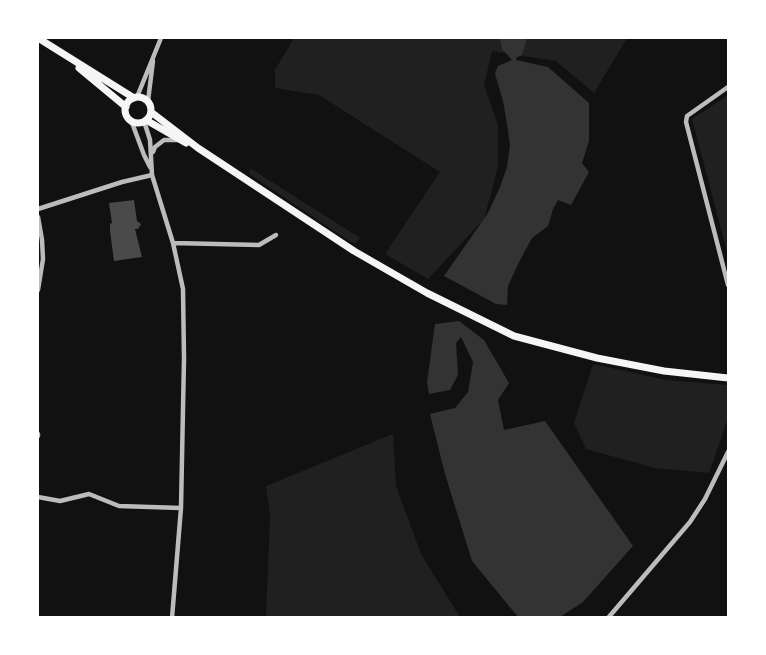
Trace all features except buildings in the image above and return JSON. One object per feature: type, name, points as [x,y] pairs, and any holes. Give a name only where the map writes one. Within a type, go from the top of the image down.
[{"type":"main road","points":[[38,38],[135,98],[148,101],[151,112],[198,148],[381,268],[427,294],[513,336],[597,358],[664,371],[729,378]]},
{"type":"main road","points":[[71,60],[97,85],[126,107]]},
{"type":"main road","points":[[135,98],[126,107],[127,116],[131,120],[138,123],[145,120],[151,112]]},
{"type":"main road","points":[[145,120],[198,148]]},
{"type":"street","points":[[135,98],[154,59],[161,38]]},
{"type":"street","points":[[148,101],[154,59]]},
{"type":"street","points":[[729,87],[687,116],[686,122],[729,285]]},
{"type":"street","points":[[131,120],[150,167],[173,243],[183,290],[181,508],[172,618]]},
{"type":"street","points":[[145,120],[152,154]]},
{"type":"street","points":[[150,167],[155,147],[164,140],[180,140]]},
{"type":"street","points":[[38,209],[122,182],[152,175]]},
{"type":"street","points":[[38,217],[43,259],[38,290]]},
{"type":"street","points":[[173,243],[259,245],[276,235]]},
{"type":"street","points":[[608,618],[690,522],[705,499],[729,452]]},
{"type":"street","points":[[38,497],[60,501],[89,494],[119,506],[181,508]]},
{"type":"shaded area","points":[[294,38],[627,38],[594,93],[556,61],[492,51],[484,85],[498,125],[498,167],[484,219],[428,279],[385,254],[440,172],[319,95],[275,88],[275,70]]},
{"type":"shaded area","points":[[500,38],[527,38],[522,55],[516,60],[548,67],[589,103],[589,141],[582,163],[589,172],[571,205],[558,200],[548,226],[532,238],[508,286],[507,305],[496,304],[444,276],[488,213],[507,167],[510,146],[508,130],[495,74],[498,66],[512,60],[502,49]]},
{"type":"shaded area","points":[[728,95],[728,255],[692,119]]},
{"type":"shaded area","points":[[250,168],[360,238],[356,243],[351,242],[249,174]]},
{"type":"shaded area","points":[[459,321],[484,340],[509,383],[498,400],[504,430],[545,421],[633,546],[583,602],[560,617],[518,617],[472,561],[445,474],[430,414],[455,408],[468,392],[473,362],[461,337],[456,343],[458,375],[450,390],[429,394],[427,382],[435,324]]},
{"type":"shaded area","points":[[593,364],[666,380],[728,385],[728,418],[709,473],[655,468],[586,449],[574,423]]},
{"type":"shaded area","points":[[393,434],[396,486],[421,554],[460,617],[266,617],[270,516],[266,486]]}]
